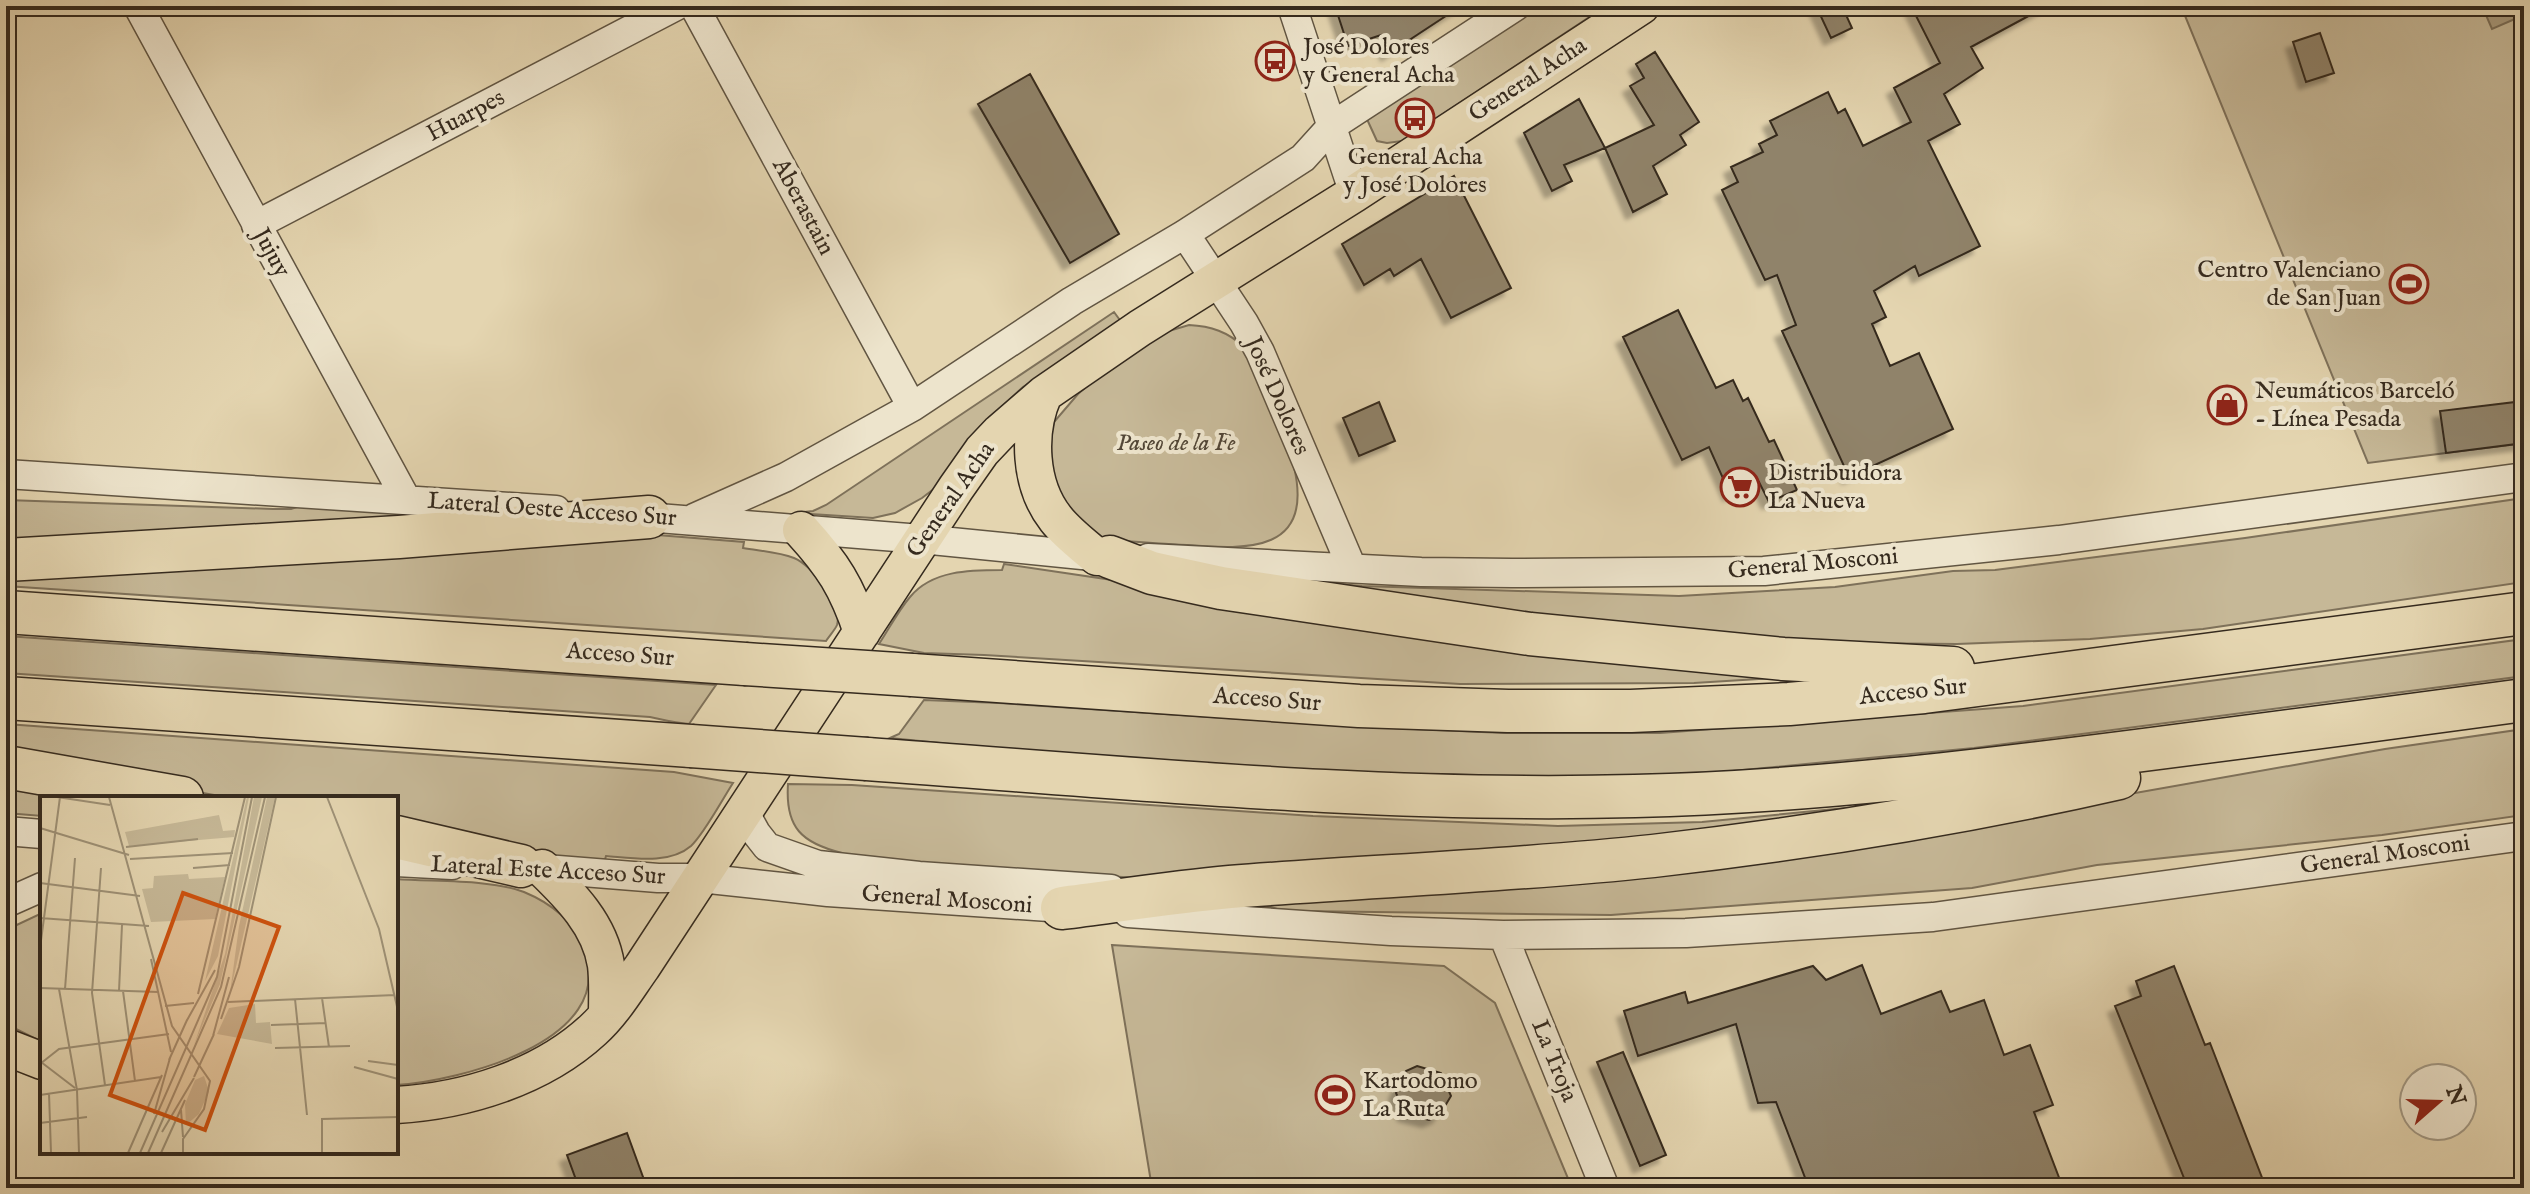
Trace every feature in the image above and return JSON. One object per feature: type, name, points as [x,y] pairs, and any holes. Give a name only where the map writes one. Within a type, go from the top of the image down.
[{"type":"highway","points":[[6,560],[669,519]]},
{"type":"highway","points":[[1104,557],[1152,573],[1221,588],[1586,641],[1856,663],[1973,669],[2111,669]]},
{"type":"highway","name":"Acceso Sur","points":[[6,612],[1333,705],[1589,713],[1804,703],[1924,692],[2524,613]]},
{"type":"highway","points":[[6,698],[1327,791],[1501,796],[1636,796],[1789,788],[1935,775],[2524,700]]},
{"type":"highway","points":[[1062,908],[1226,888],[1460,873],[1651,856],[1834,833],[2076,788],[2381,720]]},
{"type":"highway","points":[[6,767],[171,796]]},
{"type":"highway","points":[[398,837],[531,867]]},
{"type":"main road","name":"General Acha","points":[[398,1105],[424,1104],[522,1076],[576,1045],[607,1015],[642,967],[921,539],[982,451],[1017,416],[1140,328],[1354,194],[1641,6]]},
{"type":"main road","points":[[1044,394],[1037,410],[1033,463],[1045,503],[1056,519],[1104,557]]},
{"type":"main road","points":[[801,530],[835,569],[852,602],[862,632]]},
{"type":"main road","points":[[531,867],[564,889],[594,931],[606,965],[607,1015]]},
{"type":"main road","points":[[6,1047],[40,1060]]},
{"type":"street","name":"Jujuy","points":[[138,6],[406,499]]},
{"type":"street","name":"Huarpes","points":[[256,225],[676,6]]},
{"type":"street","name":"Aberastain","points":[[694,6],[912,407]]},
{"type":"street","points":[[1292,6],[1354,194]]},
{"type":"street","points":[[669,519],[786,477],[912,407],[1072,301],[1185,234],[1303,158],[1332,126],[1516,6]]},
{"type":"street","name":"José Dolores","points":[[1185,234],[1260,352],[1328,518],[1352,568]]},
{"type":"street","name":"Lateral Oeste Acceso Sur","points":[[6,474],[406,499],[921,539],[1104,557]]},
{"type":"street","name":"General Mosconi","points":[[1104,557],[1543,574],[1778,570],[2059,540],[2524,477]]},
{"type":"street","points":[[744,811],[767,847],[828,892]]},
{"type":"street","points":[[6,831],[40,834]]},
{"type":"street","name":"General Mosconi","points":[[700,878],[828,892],[1364,929],[1503,935],[1686,933],[1933,917],[2524,836]]},
{"type":"street","name":"General Mosconi","points":[[767,847],[802,861],[832,867],[1125,891],[1195,917]]},
{"type":"street","name":"Lateral Este Acceso Sur","points":[[398,862],[700,878]]},
{"type":"street","points":[[6,903],[40,888]]},
{"type":"street","name":"La Troja","points":[[1503,935],[1605,1188]]},
{"type":"green space","points":[[1538,6],[1606,6],[1402,141],[1377,141],[1366,117]]},
{"type":"green space","name":"Centro Valenciano de San Juan","points":[[2181,6],[2524,6],[2524,443],[2368,463]]},
{"type":"green space","points":[[1114,312],[1122,323],[1023,387],[984,423],[935,488],[922,498],[895,513],[873,518],[795,513],[813,511],[826,505]]},
{"type":"green space","name":"Paseo de la Fe","points":[[1189,325],[1219,331],[1244,347],[1294,467],[1298,495],[1294,516],[1285,530],[1271,540],[1253,545],[1210,547],[1112,540],[1100,537],[1061,504],[1047,450],[1054,422],[1078,394],[1108,368],[1162,333]]},
{"type":"green space","points":[[2524,498],[2524,582],[2203,629],[2090,639],[1957,644],[1714,637],[1208,573],[1362,586],[1679,596],[1835,587],[1953,571],[1995,570]]},
{"type":"green space","points":[[6,500],[273,509],[303,505],[448,516],[6,541]]},
{"type":"green space","points":[[657,535],[744,542],[743,548],[794,558],[817,577],[831,597],[838,617],[836,627],[826,641],[6,586],[6,569]]},
{"type":"green space","points":[[1004,564],[1775,678],[1694,683],[1460,684],[924,653],[879,644],[906,602],[929,581],[965,571],[1002,570]]},
{"type":"green space","points":[[6,636],[716,685],[689,724],[650,717],[6,673]]},
{"type":"green space","points":[[2524,639],[2524,676],[1974,748],[1669,777],[1461,779],[1040,753],[890,738],[899,734],[924,700],[1347,726],[1504,733],[1660,733],[2023,706]]},
{"type":"green space","points":[[6,724],[674,772],[733,783],[702,833],[682,852],[650,859],[606,856],[604,863],[398,828],[398,796],[220,796],[6,758]]},
{"type":"green space","points":[[2524,729],[2524,815],[2382,835],[2097,865],[1972,888],[1611,915],[1299,911],[1277,909],[1253,901],[2073,804],[2385,749]]},
{"type":"green space","points":[[788,784],[852,785],[1313,816],[1558,826],[1702,822],[1918,801],[1762,829],[1137,878],[840,858],[842,853],[816,844],[793,823]]},
{"type":"green space","points":[[6,786],[64,796],[40,796],[40,816],[6,813]]},
{"type":"green space","points":[[398,879],[495,885],[524,892],[553,908],[574,930],[584,950],[589,982],[578,1009],[556,1032],[526,1050],[492,1065],[423,1082],[398,1085]]},
{"type":"green space","points":[[40,914],[40,1041],[6,1024],[6,930]]},
{"type":"green space","name":"Kartodomo La Ruta","points":[[1112,945],[1444,966],[1495,1003],[1572,1188],[1152,1188]]},
{"type":"shaded area","points":[[2482,6],[2524,6],[2524,15],[2492,29]]},
{"type":"building","points":[[1335,6],[1461,6],[1388,54],[1381,35],[1348,46]]},
{"type":"building","points":[[1816,6],[1842,6],[1852,28],[1831,38]]},
{"type":"building","points":[[1911,6],[2047,6],[1971,47],[1983,68],[1944,94],[1960,124],[1928,141],[1980,246],[1919,276],[1915,266],[1874,291],[1886,317],[1872,324],[1890,366],[1919,353],[1953,429],[1849,477],[1782,331],[1796,325],[1777,275],[1765,280],[1722,190],[1738,182],[1731,167],[1763,152],[1759,144],[1777,135],[1770,121],[1828,92],[1838,113],[1845,109],[1863,146],[1911,122],[1894,88],[1940,63]]},
{"type":"building","points":[[2320,33],[2334,73],[2306,82],[2293,42]]},
{"type":"building","points":[[1655,52],[1699,122],[1680,135],[1686,145],[1653,166],[1667,194],[1633,212],[1605,148],[1654,125],[1630,86],[1644,78],[1636,64]]},
{"type":"building","points":[[1030,74],[1119,234],[1070,263],[978,104]]},
{"type":"building","points":[[1579,99],[1605,148],[1564,165],[1572,181],[1552,191],[1524,133]]},
{"type":"building","points":[[1454,176],[1511,288],[1451,318],[1421,259],[1394,276],[1390,269],[1364,285],[1342,244]]},
{"type":"building","points":[[1678,310],[1716,388],[1733,380],[1743,401],[1748,398],[1769,442],[1774,440],[1797,490],[1769,502],[1759,482],[1730,494],[1709,447],[1682,460],[1623,337]]},
{"type":"building","points":[[2524,401],[2524,443],[2446,453],[2440,411]]},
{"type":"building","points":[[1379,402],[1395,441],[1359,456],[1343,418]]},
{"type":"building","points":[[1862,965],[1881,1014],[1941,991],[1950,1012],[1984,1000],[2004,1055],[2030,1045],[2053,1105],[2034,1112],[2063,1188],[1809,1188],[1776,1102],[1758,1103],[1736,1024],[1638,1056],[1624,1011],[1685,992],[1688,1003],[1813,966],[1826,980]]},
{"type":"building","points":[[2174,966],[2205,1045],[2210,1043],[2266,1188],[2188,1188],[2115,1006],[2141,996],[2136,981]]},
{"type":"building","points":[[1623,1052],[1666,1155],[1640,1166],[1597,1062]]},
{"type":"building","points":[[1417,1066],[1441,1073],[1451,1096],[1439,1116],[1429,1120],[1405,1114],[1396,1093],[1406,1071]]},
{"type":"building","points":[[627,1133],[647,1188],[579,1188],[567,1155]]},
{"type":"place","name":"José Dolores y General Acha","points":[[1275,61]]},
{"type":"place","name":"General Acha y José Dolores","points":[[1415,118]]},
{"type":"place","name":"Centro Valenciano de San Juan","points":[[2409,284]]},
{"type":"place","name":"Neumáticos Barceló - Línea Pesada","points":[[2227,405]]},
{"type":"place","name":"Distribuidora La Nueva","points":[[1740,487]]},
{"type":"place","name":"Kartodomo La Ruta","points":[[1335,1095]]}]
